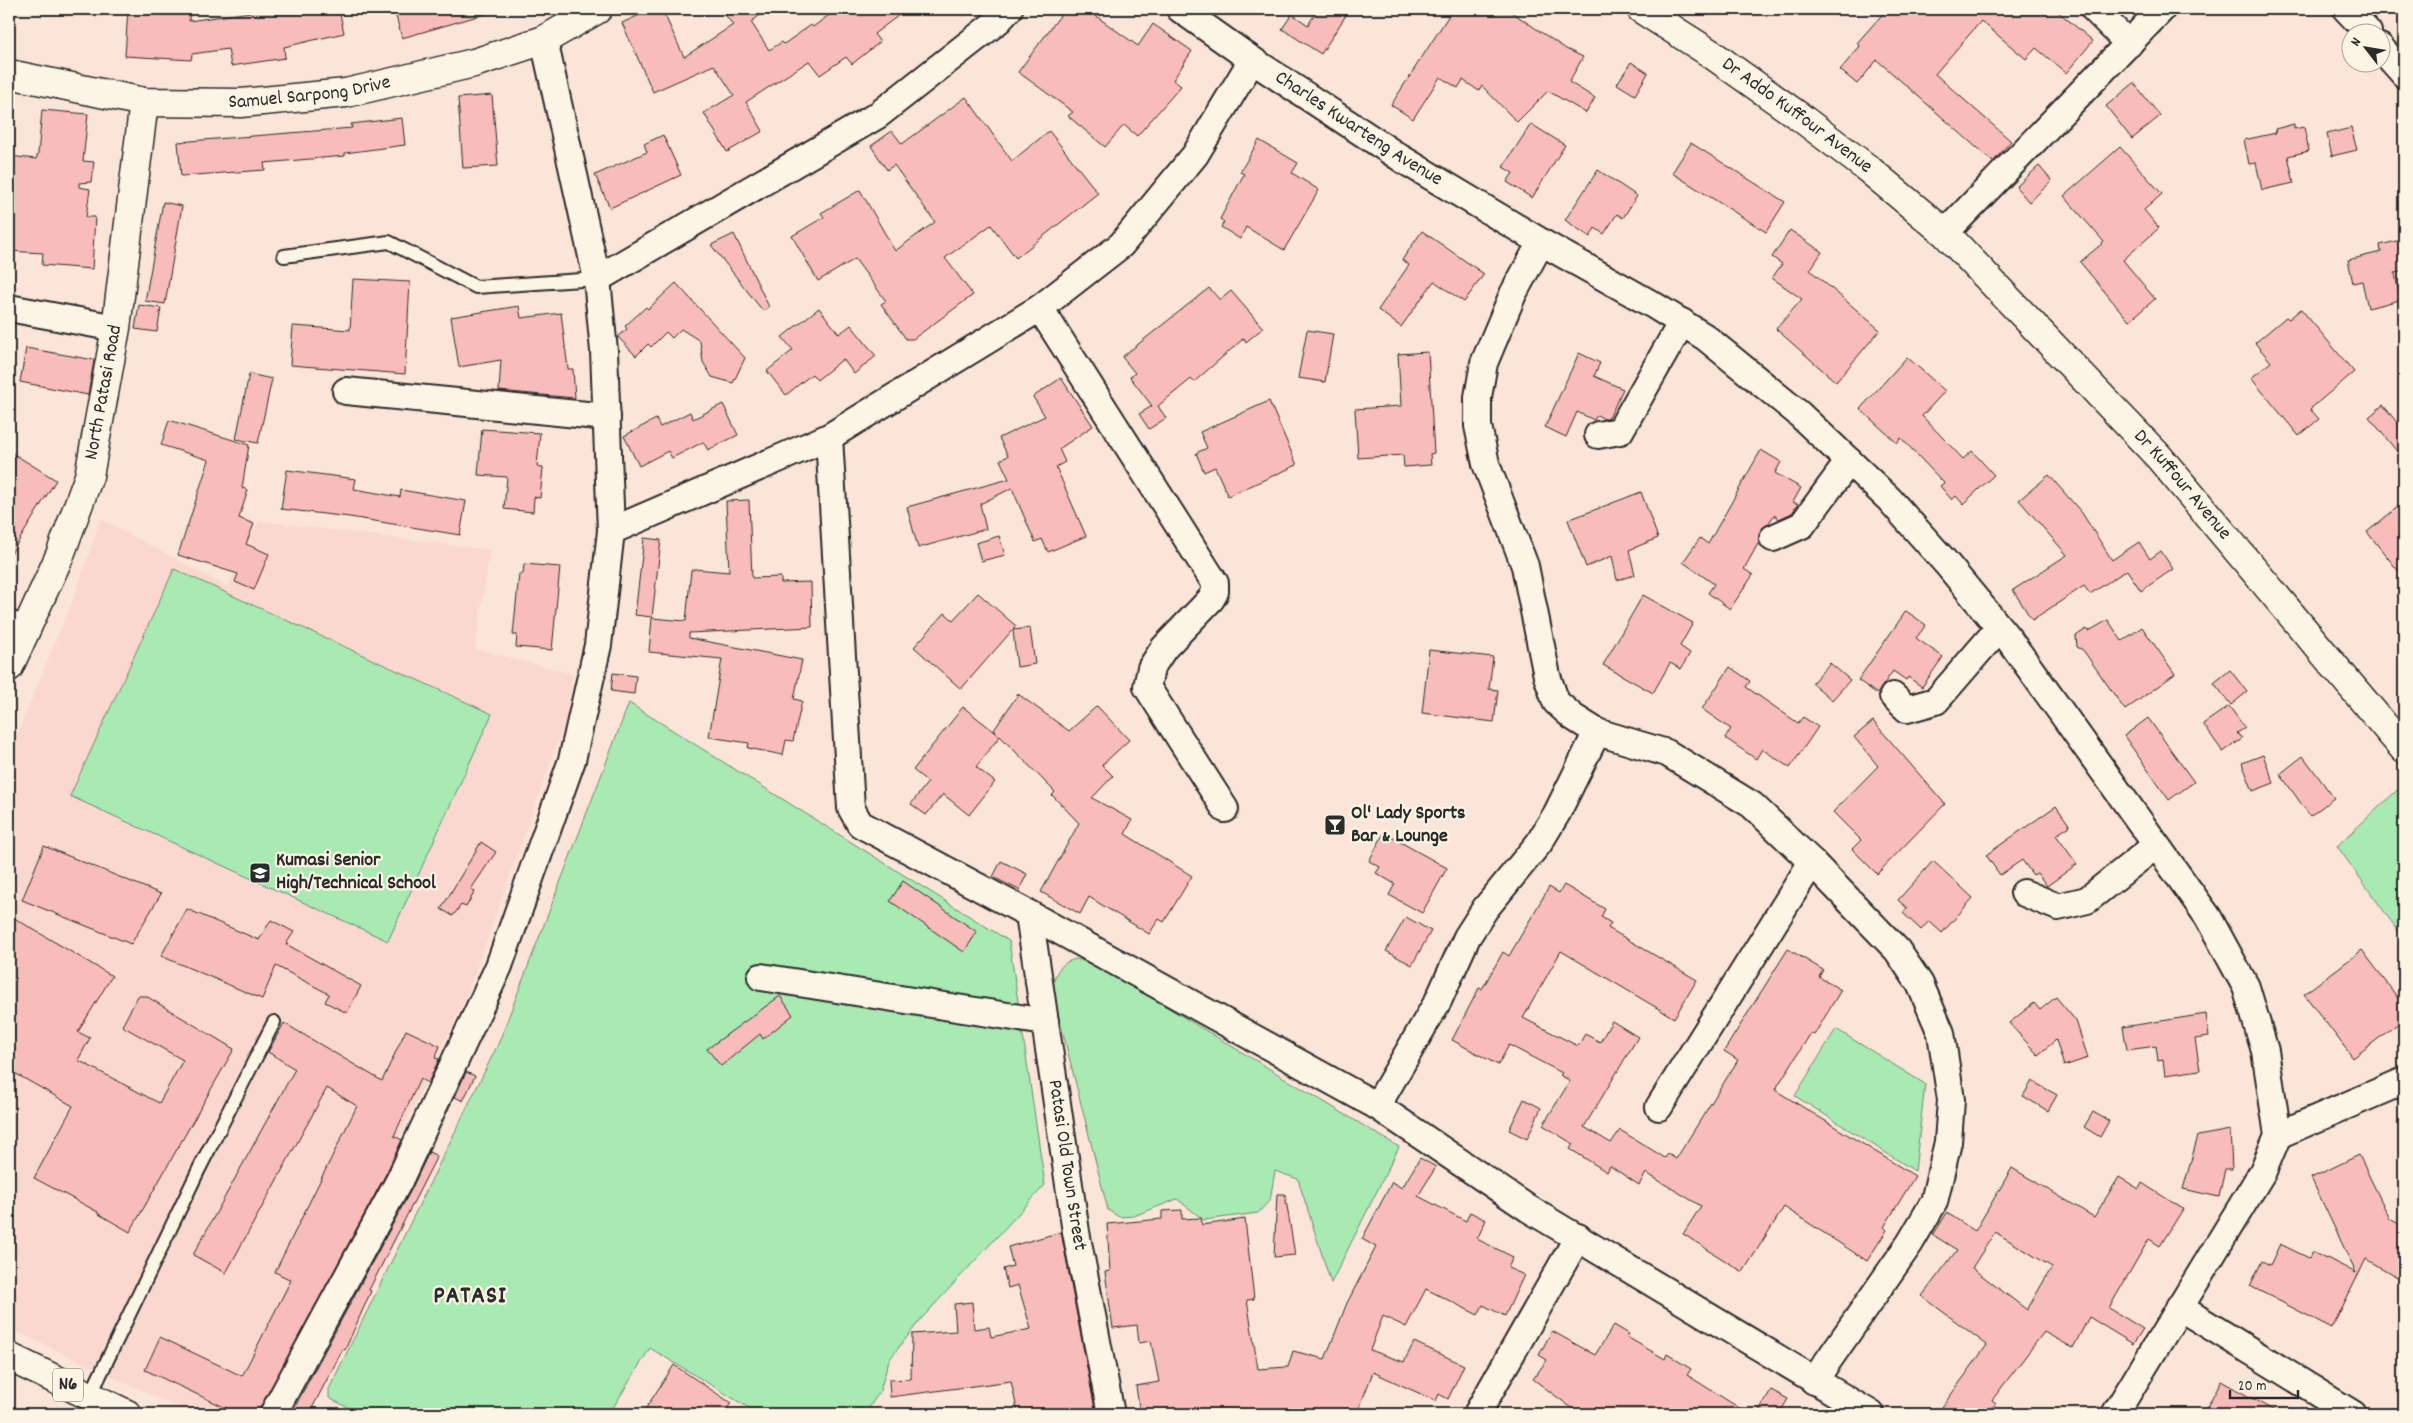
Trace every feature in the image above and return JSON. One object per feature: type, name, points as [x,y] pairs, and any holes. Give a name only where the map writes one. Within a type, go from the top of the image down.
[{"type":"main road","name":"Samuel Sarpong Drive","points":[[9,74],[144,102],[241,103],[346,93],[474,63],[544,40],[598,9]]},
{"type":"main road","name":"Dr Addo Kuffour Avenue","points":[[1641,9],[1800,116],[1867,168],[1945,233]]},
{"type":"main road","name":"North Patasi Road","points":[[9,667],[17,627],[60,555],[89,476],[116,328],[144,102]]},
{"type":"main road","name":"Dr Kuffour Avenue","points":[[1945,233],[2159,457],[2404,749]]},
{"type":"main road","name":"N6","points":[[9,1357],[127,1414]]},
{"type":"street","points":[[597,278],[878,115],[999,20],[1009,9]]},
{"type":"street","name":"Charles Kwarteng Avenue","points":[[1180,9],[1252,60],[1402,159],[1541,242],[1682,322],[1742,365],[1798,413],[1889,499],[1946,563],[1999,628],[2155,846],[2208,916],[2246,987],[2265,1052],[2278,1135]]},
{"type":"street","points":[[2094,9],[2129,44]]},
{"type":"street","points":[[1945,233],[2162,9]]},
{"type":"street","points":[[2346,9],[2358,22]]},
{"type":"street","points":[[273,1414],[399,1180],[499,966],[572,760],[598,645],[611,531],[604,351],[597,278],[544,40]]},
{"type":"street","points":[[2390,58],[2404,74]]},
{"type":"street","points":[[611,531],[829,437],[1040,308],[1121,245],[1195,155],[1252,60]]},
{"type":"street","points":[[1541,242],[1513,294],[1484,363],[1478,397],[1478,426],[1486,464],[1525,566],[1547,676],[1556,702],[1573,717],[1597,732],[1667,753],[1752,806],[1812,862],[1897,950],[1920,984],[1941,1033],[1951,1100],[1948,1142],[1934,1202],[1910,1242],[1814,1381]]},
{"type":"street","points":[[9,308],[116,328]]},
{"type":"street","points":[[1040,308],[1215,583],[1215,592],[1211,599],[1164,648],[1151,668],[1147,687],[1225,809]]},
{"type":"street","points":[[1598,435],[1620,431],[1682,322]]},
{"type":"street","points":[[346,391],[607,417]]},
{"type":"street","points":[[829,437],[851,808],[860,824],[1029,914],[1377,1106],[1529,1209],[1870,1414]]},
{"type":"street","points":[[1773,538],[1802,525],[1849,462]]},
{"type":"street","points":[[1893,696],[1907,709],[1936,701],[1999,628]]},
{"type":"street","points":[[1377,1106],[1438,1001],[1467,937],[1484,909],[1539,843],[1557,813],[1597,732]]},
{"type":"street","points":[[2024,893],[2058,907],[2087,900],[2155,846]]},
{"type":"street","points":[[1659,1108],[1812,862]]},
{"type":"street","name":"Patasi Old Town Street","points":[[1029,914],[1076,1232],[1111,1414]]},
{"type":"street","points":[[762,977],[1045,1022]]},
{"type":"street","points":[[2115,1414],[2263,1171],[2278,1135],[2404,1082]]},
{"type":"street","points":[[1477,1414],[1578,1237]]},
{"type":"street","points":[[2179,1307],[2353,1414]]},
{"type":"lane","points":[[284,256],[389,242],[476,287],[597,278]]},
{"type":"lane","points":[[90,1396],[194,1178],[274,1022]]},
{"type":"shaded area","name":"Kumasi Senior High/Technical School","points":[[101,519],[228,587],[259,521],[490,550],[475,649],[572,674],[568,713],[468,992],[357,1228],[265,1414],[192,1414],[9,1328],[9,753],[73,600]]},
{"type":"green space","points":[[174,569],[492,714],[388,941],[70,796]]},
{"type":"green space","points":[[629,703],[1009,941],[1045,1185],[921,1319],[889,1360],[880,1391],[865,1414],[759,1414],[650,1348],[609,1414],[361,1414],[329,1398],[329,1389],[499,1042]]},
{"type":"green space","points":[[2404,784],[2404,939],[2337,846]]},
{"type":"green space","points":[[1076,959],[1097,965],[1399,1147],[1331,1283],[1298,1179],[1275,1171],[1270,1200],[1258,1213],[1204,1220],[1177,1199],[1134,1216],[1119,1217],[1108,1210],[1052,990],[1062,966]]},
{"type":"green space","points":[[1836,1029],[1925,1084],[1915,1171],[1795,1096]]},
{"type":"building","points":[[128,9],[190,9],[189,21],[271,9],[339,9],[344,33],[284,47],[285,58],[231,66],[228,49],[192,54],[191,60],[125,56]]},
{"type":"building","points":[[394,9],[484,9],[485,14],[402,38]]},
{"type":"building","points":[[652,9],[662,9],[684,57],[733,25],[721,9],[768,9],[751,22],[769,50],[782,42],[784,44],[811,25],[813,27],[837,9],[907,9],[874,34],[880,42],[852,64],[846,57],[820,75],[809,61],[746,102],[763,131],[727,152],[704,113],[734,95],[714,65],[653,92],[622,23]]},
{"type":"building","points":[[1065,9],[1086,9],[1138,46],[1153,24],[1192,51],[1173,80],[1181,86],[1137,136],[1124,125],[1105,147],[1068,116],[1073,112],[1018,72]]},
{"type":"building","points":[[1318,9],[1350,9],[1321,54],[1282,29],[1292,14],[1308,25]]},
{"type":"building","points":[[1453,9],[1507,9],[1566,49],[1583,57],[1569,82],[1595,98],[1586,113],[1548,91],[1517,122],[1482,86],[1479,91],[1463,80],[1458,88],[1440,77],[1413,119],[1391,105]]},
{"type":"building","points":[[1887,9],[2055,9],[2093,41],[2066,73],[2036,48],[2026,59],[1981,21],[1935,74],[2011,141],[1993,162],[1877,60],[1857,84],[1840,70],[1860,46],[1857,43]]},
{"type":"building","points":[[1631,62],[1648,73],[1635,95],[1617,84]]},
{"type":"building","points":[[2134,83],[2160,116],[2132,139],[2106,106]]},
{"type":"building","points":[[492,95],[498,166],[463,168],[458,98]]},
{"type":"building","points":[[966,97],[1012,161],[1049,131],[1098,193],[1016,258],[991,225],[945,258],[973,295],[913,339],[906,339],[881,304],[886,301],[855,259],[818,281],[792,236],[824,217],[821,213],[860,190],[895,251],[935,222],[894,165],[887,170],[871,146],[892,131],[902,144]]},
{"type":"building","points":[[42,110],[88,114],[83,161],[94,162],[91,182],[79,183],[79,187],[90,189],[86,217],[95,217],[92,269],[42,265],[43,253],[9,251],[9,156],[36,159]]},
{"type":"building","points":[[402,118],[405,145],[345,153],[345,156],[264,163],[265,170],[181,176],[178,142],[352,128],[351,124]]},
{"type":"building","points":[[1531,124],[1565,145],[1532,198],[1507,182],[1513,173],[1503,167]]},
{"type":"building","points":[[2294,124],[2294,129],[2304,127],[2309,151],[2288,156],[2294,183],[2262,190],[2256,163],[2249,164],[2244,140],[2276,133],[2275,129]]},
{"type":"building","points":[[2351,128],[2357,150],[2332,156],[2327,134]]},
{"type":"building","points":[[663,135],[681,175],[610,208],[595,175],[647,152],[644,144]]},
{"type":"building","points":[[1259,140],[1298,163],[1292,173],[1319,190],[1284,250],[1246,227],[1240,239],[1221,227],[1224,222],[1220,219],[1244,174],[1240,172]]},
{"type":"building","points":[[1691,143],[1785,202],[1766,232],[1672,173]]},
{"type":"building","points":[[2120,147],[2162,194],[2144,210],[2159,228],[2123,260],[2155,299],[2129,321],[2080,262],[2104,242],[2064,196]]},
{"type":"building","points":[[2039,166],[2052,181],[2029,202],[2016,187]]},
{"type":"building","points":[[1598,170],[1637,196],[1623,218],[1617,214],[1604,234],[1595,228],[1590,237],[1565,220]]},
{"type":"building","points":[[163,202],[182,206],[165,304],[145,301]]},
{"type":"building","points":[[1790,230],[1822,252],[1810,270],[1880,330],[1836,382],[1776,329],[1802,299],[1772,278],[1782,264],[1772,257]]},
{"type":"building","points":[[1422,231],[1484,274],[1464,302],[1434,281],[1401,327],[1378,310],[1409,265],[1402,260]]},
{"type":"building","points":[[734,234],[769,307],[763,311],[711,245]]},
{"type":"building","points":[[2401,240],[2404,253],[2404,271],[2395,273],[2400,300],[2368,308],[2362,281],[2353,283],[2348,260],[2381,252],[2380,245]]},
{"type":"building","points":[[353,279],[410,282],[405,374],[290,365],[293,326],[350,330]]},
{"type":"building","points":[[676,283],[745,358],[733,383],[712,377],[703,362],[700,341],[681,329],[672,338],[666,332],[651,347],[648,344],[636,356],[618,337],[627,329],[625,326],[646,307],[648,309]]},
{"type":"building","points":[[1209,288],[1220,300],[1231,291],[1263,328],[1246,342],[1244,338],[1194,382],[1191,379],[1158,406],[1166,418],[1149,429],[1139,414],[1152,406],[1130,377],[1135,373],[1122,357]]},
{"type":"building","points":[[139,305],[161,308],[157,332],[135,329]]},
{"type":"building","points":[[519,306],[521,318],[561,313],[568,369],[573,369],[575,398],[499,391],[501,360],[459,367],[451,317]]},
{"type":"building","points":[[819,308],[839,334],[851,325],[876,356],[854,374],[843,359],[817,380],[812,374],[786,395],[767,371],[793,350],[782,337]]},
{"type":"building","points":[[2301,309],[2354,372],[2310,409],[2319,419],[2299,436],[2251,378],[2271,362],[2255,343],[2286,317],[2289,319]]},
{"type":"building","points":[[1307,330],[1333,334],[1325,382],[1298,378]]},
{"type":"building","points":[[26,348],[94,360],[88,395],[20,382]]},
{"type":"building","points":[[1428,352],[1434,453],[1430,454],[1431,465],[1404,467],[1403,455],[1358,458],[1355,409],[1401,406],[1398,354]]},
{"type":"building","points":[[1579,353],[1600,363],[1594,376],[1623,389],[1609,418],[1604,419],[1597,415],[1594,420],[1577,412],[1566,437],[1545,427]]},
{"type":"building","points":[[1907,357],[1945,391],[1922,416],[1963,459],[1972,451],[1994,475],[1963,504],[1956,496],[1952,500],[1940,486],[1944,483],[1901,438],[1897,443],[1860,409]]},
{"type":"building","points":[[249,374],[272,379],[258,443],[236,439]]},
{"type":"building","points":[[1061,378],[1093,426],[1059,449],[1065,462],[1056,467],[1086,536],[1048,552],[1042,539],[1035,542],[1012,488],[980,504],[986,529],[918,548],[907,507],[1009,479],[1000,460],[1008,456],[999,438],[1045,416],[1033,397]]},
{"type":"building","points":[[1269,401],[1297,465],[1228,496],[1215,467],[1204,472],[1196,453],[1207,448],[1200,432]]},
{"type":"building","points":[[723,404],[738,435],[708,450],[703,442],[672,458],[668,451],[639,466],[624,436],[656,419],[660,427],[690,412],[693,419]]},
{"type":"building","points":[[2383,405],[2404,431],[2404,460],[2369,417]]},
{"type":"building","points":[[169,420],[249,445],[242,488],[248,490],[239,518],[254,524],[246,544],[269,554],[254,590],[235,582],[238,574],[178,555],[209,460],[161,445]]},
{"type":"building","points":[[482,429],[540,433],[537,467],[543,468],[540,498],[534,497],[533,512],[504,509],[507,477],[478,475]]},
{"type":"building","points":[[1761,450],[1781,462],[1775,473],[1801,488],[1793,502],[1798,504],[1792,513],[1779,519],[1774,515],[1761,530],[1759,542],[1744,569],[1753,575],[1730,609],[1708,593],[1714,584],[1683,562],[1700,538],[1708,544]]},
{"type":"building","points":[[9,451],[56,480],[9,557]]},
{"type":"building","points":[[287,470],[356,479],[354,489],[400,497],[401,490],[466,501],[460,535],[350,517],[281,509]]},
{"type":"building","points":[[2049,475],[2082,513],[2112,560],[2139,542],[2150,559],[2161,551],[2173,569],[2141,591],[2127,570],[2090,594],[2084,586],[2032,620],[2013,590],[2067,555],[2019,500]]},
{"type":"building","points":[[1641,492],[1658,538],[1629,550],[1635,575],[1617,580],[1612,556],[1586,567],[1568,520]]},
{"type":"building","points":[[749,500],[752,578],[781,577],[781,583],[811,582],[812,627],[689,633],[689,638],[802,660],[794,699],[802,701],[793,741],[786,740],[783,755],[748,748],[749,743],[709,737],[722,659],[649,652],[652,618],[686,621],[691,570],[729,572],[726,501]]},
{"type":"building","points":[[2404,502],[2404,578],[2367,532]]},
{"type":"building","points":[[999,536],[1005,555],[981,561],[976,543]]},
{"type":"building","points":[[644,538],[661,540],[652,617],[635,615]]},
{"type":"building","points":[[524,564],[560,567],[552,650],[516,647],[517,635],[513,635],[519,574],[523,574]]},
{"type":"building","points":[[978,593],[1016,626],[961,689],[914,647],[945,613],[953,620]]},
{"type":"building","points":[[1643,595],[1693,623],[1680,646],[1690,653],[1681,669],[1670,663],[1653,693],[1603,665]]},
{"type":"building","points":[[1906,611],[1926,625],[1916,638],[1943,657],[1922,687],[1908,677],[1906,680],[1893,671],[1877,694],[1858,680]]},
{"type":"building","points":[[2108,620],[2122,641],[2142,627],[2175,674],[2125,710],[2083,650],[2077,647],[2076,636],[2086,629],[2089,631]]},
{"type":"building","points":[[1030,628],[1035,664],[1017,667],[1013,630]]},
{"type":"building","points":[[1429,650],[1493,657],[1489,689],[1498,690],[1494,722],[1422,713]]},
{"type":"building","points":[[1830,663],[1850,680],[1832,700],[1812,683]]},
{"type":"building","points":[[1730,667],[1750,681],[1746,687],[1798,723],[1803,717],[1818,727],[1790,768],[1762,749],[1756,759],[1725,738],[1731,729],[1702,709]]},
{"type":"building","points":[[2230,670],[2247,692],[2231,705],[2214,683]]},
{"type":"building","points":[[613,673],[636,676],[634,694],[611,691]]},
{"type":"building","points":[[1018,694],[1069,731],[1097,706],[1129,740],[1102,765],[1113,776],[1092,798],[1132,820],[1125,834],[1192,876],[1164,922],[1159,919],[1149,934],[1089,897],[1080,914],[1041,892],[1079,823],[1052,795],[1055,792],[994,730]]},
{"type":"building","points":[[2229,706],[2245,728],[2237,733],[2242,739],[2223,752],[2203,724]]},
{"type":"building","points":[[963,707],[1000,736],[976,767],[995,782],[969,815],[943,794],[926,815],[911,804],[928,782],[913,770]]},
{"type":"building","points":[[2148,718],[2194,782],[2169,800],[2124,736]]},
{"type":"building","points":[[1873,721],[1945,804],[1877,874],[1852,849],[1861,840],[1833,812],[1878,766],[1854,737]]},
{"type":"building","points":[[2263,755],[2274,783],[2253,791],[2242,763]]},
{"type":"building","points":[[2303,756],[2334,798],[2310,816],[2280,774]]},
{"type":"building","points":[[2056,806],[2070,826],[2056,835],[2077,864],[2047,886],[2037,873],[2033,875],[2022,860],[2000,875],[1986,855]]},
{"type":"building","points":[[1384,833],[1447,868],[1422,913],[1389,895],[1395,884],[1376,873],[1380,867],[1369,861]]},
{"type":"building","points":[[481,842],[496,852],[471,889],[475,891],[466,907],[461,905],[453,916],[441,909]]},
{"type":"building","points":[[44,846],[161,894],[131,944],[22,900]]},
{"type":"building","points":[[1001,861],[1027,874],[1019,890],[993,877]]},
{"type":"building","points":[[1933,861],[1973,898],[1942,933],[1929,921],[1921,930],[1903,913],[1907,908],[1898,900]]},
{"type":"building","points":[[903,881],[977,932],[964,952],[890,901]]},
{"type":"building","points":[[1564,885],[1605,909],[1601,917],[1611,923],[1608,928],[1697,980],[1674,1018],[1561,951],[1523,1018],[1578,1046],[1585,1034],[1600,1042],[1612,1021],[1638,1037],[1584,1127],[1611,1143],[1620,1130],[1665,1158],[1668,1154],[1676,1159],[1738,1060],[1724,1051],[1788,949],[1823,970],[1819,977],[1841,990],[1814,1035],[1811,1033],[1775,1090],[1915,1176],[1884,1227],[1887,1230],[1867,1261],[1784,1207],[1743,1272],[1683,1234],[1701,1206],[1646,1173],[1639,1185],[1610,1166],[1607,1172],[1570,1149],[1573,1144],[1543,1125],[1570,1081],[1560,1075],[1562,1073],[1509,1045],[1498,1065],[1452,1040],[1479,988],[1482,989],[1503,952],[1509,956],[1549,887],[1559,893]]},
{"type":"building","points":[[187,909],[259,940],[271,920],[294,932],[286,944],[361,986],[347,1013],[325,1002],[329,994],[276,966],[262,999],[161,956]]},
{"type":"building","points":[[9,915],[112,976],[78,1032],[90,1038],[78,1060],[159,1103],[183,1060],[122,1026],[138,996],[146,996],[234,1049],[130,1232],[98,1212],[34,1178],[73,1106],[9,1070]]},
{"type":"building","points":[[1406,917],[1431,931],[1412,965],[1386,951]]},
{"type":"building","points":[[2362,950],[2404,1006],[2404,1019],[2353,1058],[2304,994]]},
{"type":"building","points":[[780,996],[793,1015],[763,1039],[760,1034],[721,1066],[707,1049]]},
{"type":"building","points":[[2056,997],[2076,1021],[2088,1058],[2064,1066],[2056,1040],[2038,1055],[2009,1023],[2034,1003],[2040,1010]]},
{"type":"building","points":[[2206,1014],[2209,1037],[2195,1039],[2200,1070],[2165,1075],[2163,1060],[2158,1061],[2156,1046],[2127,1050],[2123,1027]]},
{"type":"building","points":[[284,1023],[382,1081],[406,1030],[440,1046],[435,1058],[439,1059],[428,1083],[420,1079],[394,1136],[402,1140],[386,1174],[259,1411],[251,1414],[239,1414],[145,1370],[160,1337],[242,1376],[291,1280],[275,1272],[357,1106],[327,1088],[226,1273],[193,1255],[295,1069],[268,1052]]},
{"type":"building","points":[[466,1072],[475,1076],[463,1101],[455,1097]]},
{"type":"building","points":[[2032,1081],[2057,1095],[2048,1111],[2023,1096]]},
{"type":"building","points":[[1524,1099],[1541,1108],[1527,1139],[1509,1130]]},
{"type":"building","points":[[2093,1112],[2109,1121],[2100,1137],[2084,1127]]},
{"type":"building","points":[[2230,1130],[2232,1169],[2225,1169],[2219,1197],[2183,1189],[2198,1136]]},
{"type":"building","points":[[429,1152],[437,1156],[369,1290],[371,1291],[345,1350],[343,1349],[309,1414],[291,1414],[412,1188]]},
{"type":"building","points":[[2359,1155],[2390,1219],[2404,1227],[2404,1281],[2366,1259],[2332,1328],[2250,1286],[2262,1261],[2270,1265],[2280,1244],[2309,1258],[2312,1252],[2356,1273],[2311,1178]]},
{"type":"building","points":[[1420,1158],[1436,1167],[1418,1196],[1466,1221],[1470,1212],[1486,1220],[1477,1239],[1513,1257],[1508,1268],[1524,1275],[1505,1316],[1483,1305],[1478,1315],[1426,1289],[1406,1327],[1383,1316],[1370,1350],[1404,1362],[1414,1342],[1464,1365],[1448,1399],[1439,1394],[1436,1401],[1373,1372],[1357,1414],[1140,1414],[1136,1386],[1159,1382],[1151,1341],[1139,1343],[1137,1325],[1113,1328],[1105,1272],[1110,1271],[1107,1224],[1162,1219],[1162,1211],[1182,1210],[1182,1219],[1201,1218],[1202,1225],[1245,1219],[1254,1299],[1247,1300],[1258,1369],[1288,1367],[1293,1351],[1325,1359],[1347,1303],[1376,1247],[1362,1239],[1392,1182],[1402,1188]]},
{"type":"building","points":[[2012,1168],[2094,1217],[2119,1177],[2139,1189],[2142,1183],[2183,1209],[2160,1246],[2149,1239],[2109,1308],[2143,1329],[2133,1344],[2089,1317],[2073,1348],[2044,1332],[1992,1400],[1996,1403],[1988,1414],[1937,1414],[1987,1345],[1922,1296],[1957,1250],[1933,1235],[1947,1213],[1975,1231]],"holes":[[[1995,1232],[2052,1267],[2027,1310],[1972,1268]]]},
{"type":"building","points":[[1277,1194],[1285,1194],[1295,1255],[1274,1257]]},
{"type":"building","points":[[1061,1232],[1096,1414],[1018,1414],[1011,1381],[890,1397],[889,1380],[911,1379],[912,1334],[956,1331],[954,1304],[972,1302],[974,1329],[989,1327],[991,1337],[1031,1329],[1018,1285],[1008,1288],[1003,1269],[1013,1266],[1008,1247]]},
{"type":"building","points":[[1614,1325],[1629,1334],[1627,1337],[1665,1359],[1667,1354],[1691,1369],[1687,1375],[1749,1414],[1580,1414],[1533,1379],[1547,1360],[1539,1355],[1552,1331],[1595,1355]]},
{"type":"building","points":[[674,1365],[731,1403],[724,1414],[642,1414]]},
{"type":"building","points":[[2221,1381],[2280,1414],[2203,1414]]},
{"type":"building","points":[[1771,1390],[1788,1399],[1779,1414],[1757,1414]]},
{"type":"place","name":"Ol' Lady Sports Bar & Lounge","points":[[1335,825]]},
{"type":"place","name":"Kumasi Senior High/Technical School","points":[[260,873]]},
{"type":"district","name":"PATASI","points":[[470,1297]]}]
